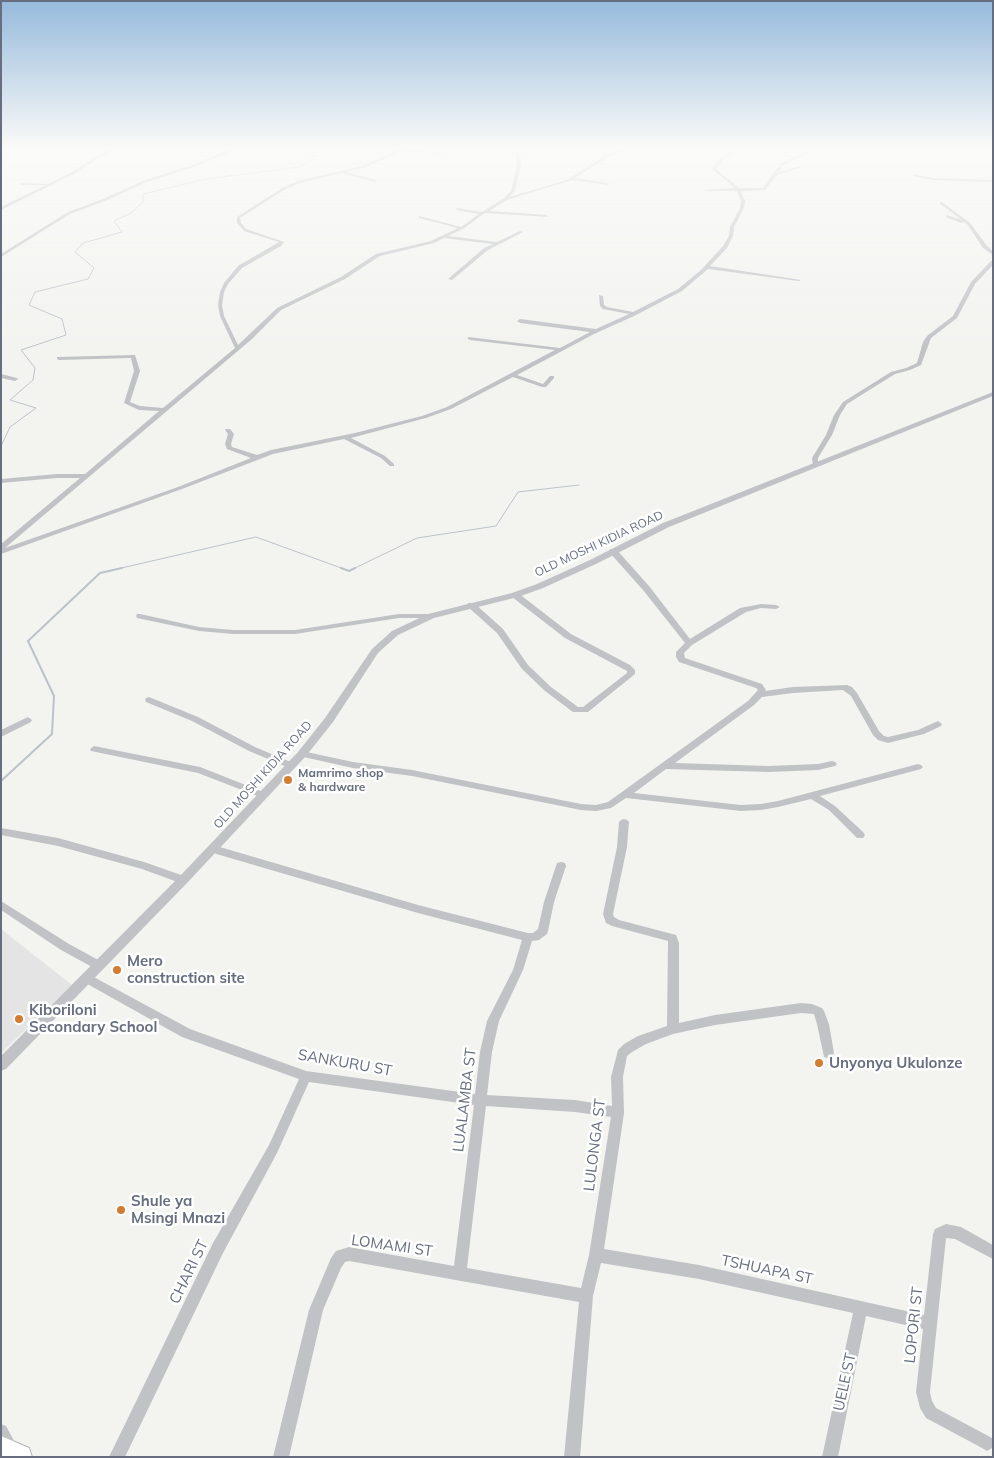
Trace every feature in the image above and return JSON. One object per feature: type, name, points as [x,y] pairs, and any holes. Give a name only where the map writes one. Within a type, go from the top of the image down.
[{"type":"street","points":[[1,256],[66,215]]},
{"type":"street","points":[[237,348],[222,316],[220,305],[222,292],[240,267],[279,246],[282,242],[245,230],[239,223],[238,218],[243,215]]},
{"type":"street","points":[[1,548],[260,329],[272,314],[289,303],[343,278],[378,255],[423,245],[462,228],[480,215]]},
{"type":"street","points":[[532,215],[547,216]]},
{"type":"street","points":[[1,552],[180,488],[256,457],[280,450],[346,437],[443,410],[560,349],[634,314],[688,284],[725,247],[731,236],[737,215]]},
{"type":"street","points":[[958,215],[970,224],[985,247],[993,254]]},
{"type":"street","points":[[947,216],[970,224]]},
{"type":"street","points":[[420,218],[462,228]]},
{"type":"street","points":[[450,278],[486,249],[521,232]]},
{"type":"street","points":[[443,237],[495,244]]},
{"type":"street","points":[[815,465],[815,458],[845,403],[893,373],[919,364],[926,342],[930,336],[955,316],[973,283],[993,262]]},
{"type":"street","points":[[706,267],[799,280]]},
{"type":"street","points":[[601,296],[602,306],[605,308],[634,314]]},
{"type":"street","points":[[520,320],[596,331]]},
{"type":"street","points":[[470,338],[560,349]]},
{"type":"street","points":[[59,358],[133,356],[137,371],[126,403],[139,408],[163,410]]},
{"type":"street","points":[[512,375],[544,386],[552,377]]},
{"type":"street","points":[[1,376],[15,379]]},
{"type":"street","name":"OLD MOSHI KIDIA ROAD","points":[[1,1065],[183,880],[302,754],[329,720],[368,660],[382,643],[410,625],[432,616],[515,595],[557,579],[666,525],[993,394]]},
{"type":"street","points":[[228,430],[230,434],[229,448],[256,457]]},
{"type":"street","points":[[346,437],[383,457],[392,465]]},
{"type":"street","points":[[1,481],[87,476]]},
{"type":"street","points":[[613,550],[646,588],[689,643]]},
{"type":"street","points":[[471,605],[500,631],[525,667],[548,690],[576,710],[585,710],[631,674],[631,670],[627,667],[568,636],[515,595]]},
{"type":"street","points":[[760,695],[762,690],[758,686],[682,660],[680,652],[689,643],[743,610],[761,606],[776,607]]},
{"type":"street","points":[[140,616],[199,629],[233,632],[295,632],[398,616],[432,616]]},
{"type":"street","points":[[302,754],[353,765],[412,772],[581,807],[606,807],[666,766],[760,695],[793,690],[844,687],[849,689],[854,696],[876,733],[881,738],[888,740],[920,732],[938,724]]},
{"type":"street","points":[[149,700],[195,719],[290,766]]},
{"type":"street","points":[[1,734],[28,720]]},
{"type":"street","points":[[94,749],[200,770],[263,795]]},
{"type":"street","points":[[666,766],[770,770],[818,767],[832,764]]},
{"type":"street","points":[[624,795],[741,808],[778,804],[918,767]]},
{"type":"street","points":[[812,795],[828,804],[860,834]]},
{"type":"street","points":[[624,822],[622,847],[608,914],[610,920],[616,923],[672,938],[674,943],[673,1030]]},
{"type":"street","points":[[1,831],[58,842],[144,866],[183,880]]},
{"type":"street","points":[[213,849],[418,908],[528,937],[535,937],[543,931],[548,902],[561,866]]},
{"type":"street","points":[[1,905],[66,947],[98,965]]},
{"type":"street","name":"LUALAMBA ST","points":[[460,1273],[486,1052],[493,1021],[518,970],[528,937]]},
{"type":"street","name":"SANKURU ST","points":[[86,978],[186,1033],[306,1076],[480,1100],[575,1106],[618,1112]]},
{"type":"street","name":"LULONGA ST","points":[[572,1457],[586,1296],[596,1255],[618,1112],[618,1077],[622,1054],[642,1040],[715,1020],[776,1011],[812,1009],[818,1012],[822,1018],[828,1054]]},
{"type":"street","name":"CHARI ST","points":[[118,1457],[218,1248],[272,1149],[306,1076]]},
{"type":"street","name":"LOPORI ST","points":[[987,1443],[931,1413],[925,1403],[923,1392],[940,1234],[946,1231],[956,1232],[993,1252]]},
{"type":"street","name":"LOMAMI ST","points":[[280,1457],[316,1310],[336,1263],[341,1256],[349,1254],[586,1296]]},
{"type":"street","name":"TSHUAPA ST","points":[[596,1255],[698,1272],[930,1323]]},
{"type":"street","name":"UELE ST","points":[[830,1457],[861,1308]]},
{"type":"street","points":[[1,1431],[11,1454]]},
{"type":"shaded area","name":"Kiboriloni Secondary School","points":[[1,929],[72,985],[1,1053]]},
{"type":"waterway","points":[[1,446],[10,427],[36,408],[10,400],[33,380],[35,368],[21,350],[66,335],[62,319],[29,305],[35,292],[88,279],[94,268],[75,252],[83,243],[122,232],[114,221],[127,215]]},
{"type":"waterway","points":[[353,569],[417,538],[496,526],[518,492],[579,485]]},
{"type":"waterway","points":[[117,569],[256,537],[344,569]]},
{"type":"waterway","points":[[1,781],[52,734],[54,696],[28,641],[100,573],[122,568]]},
{"type":"waterway","points":[[341,568],[349,571],[353,569]]},
{"type":"place","name":"Mamrimo shop & hardware","points":[[288,780]]},
{"type":"place","name":"Mero construction site","points":[[117,970]]},
{"type":"place","name":"Kiboriloni Secondary School","points":[[19,1019]]},
{"type":"place","name":"Unyonya Ukulonze","points":[[819,1063]]},
{"type":"place","name":"Shule ya Msingi Mnazi","points":[[121,1210]]}]
